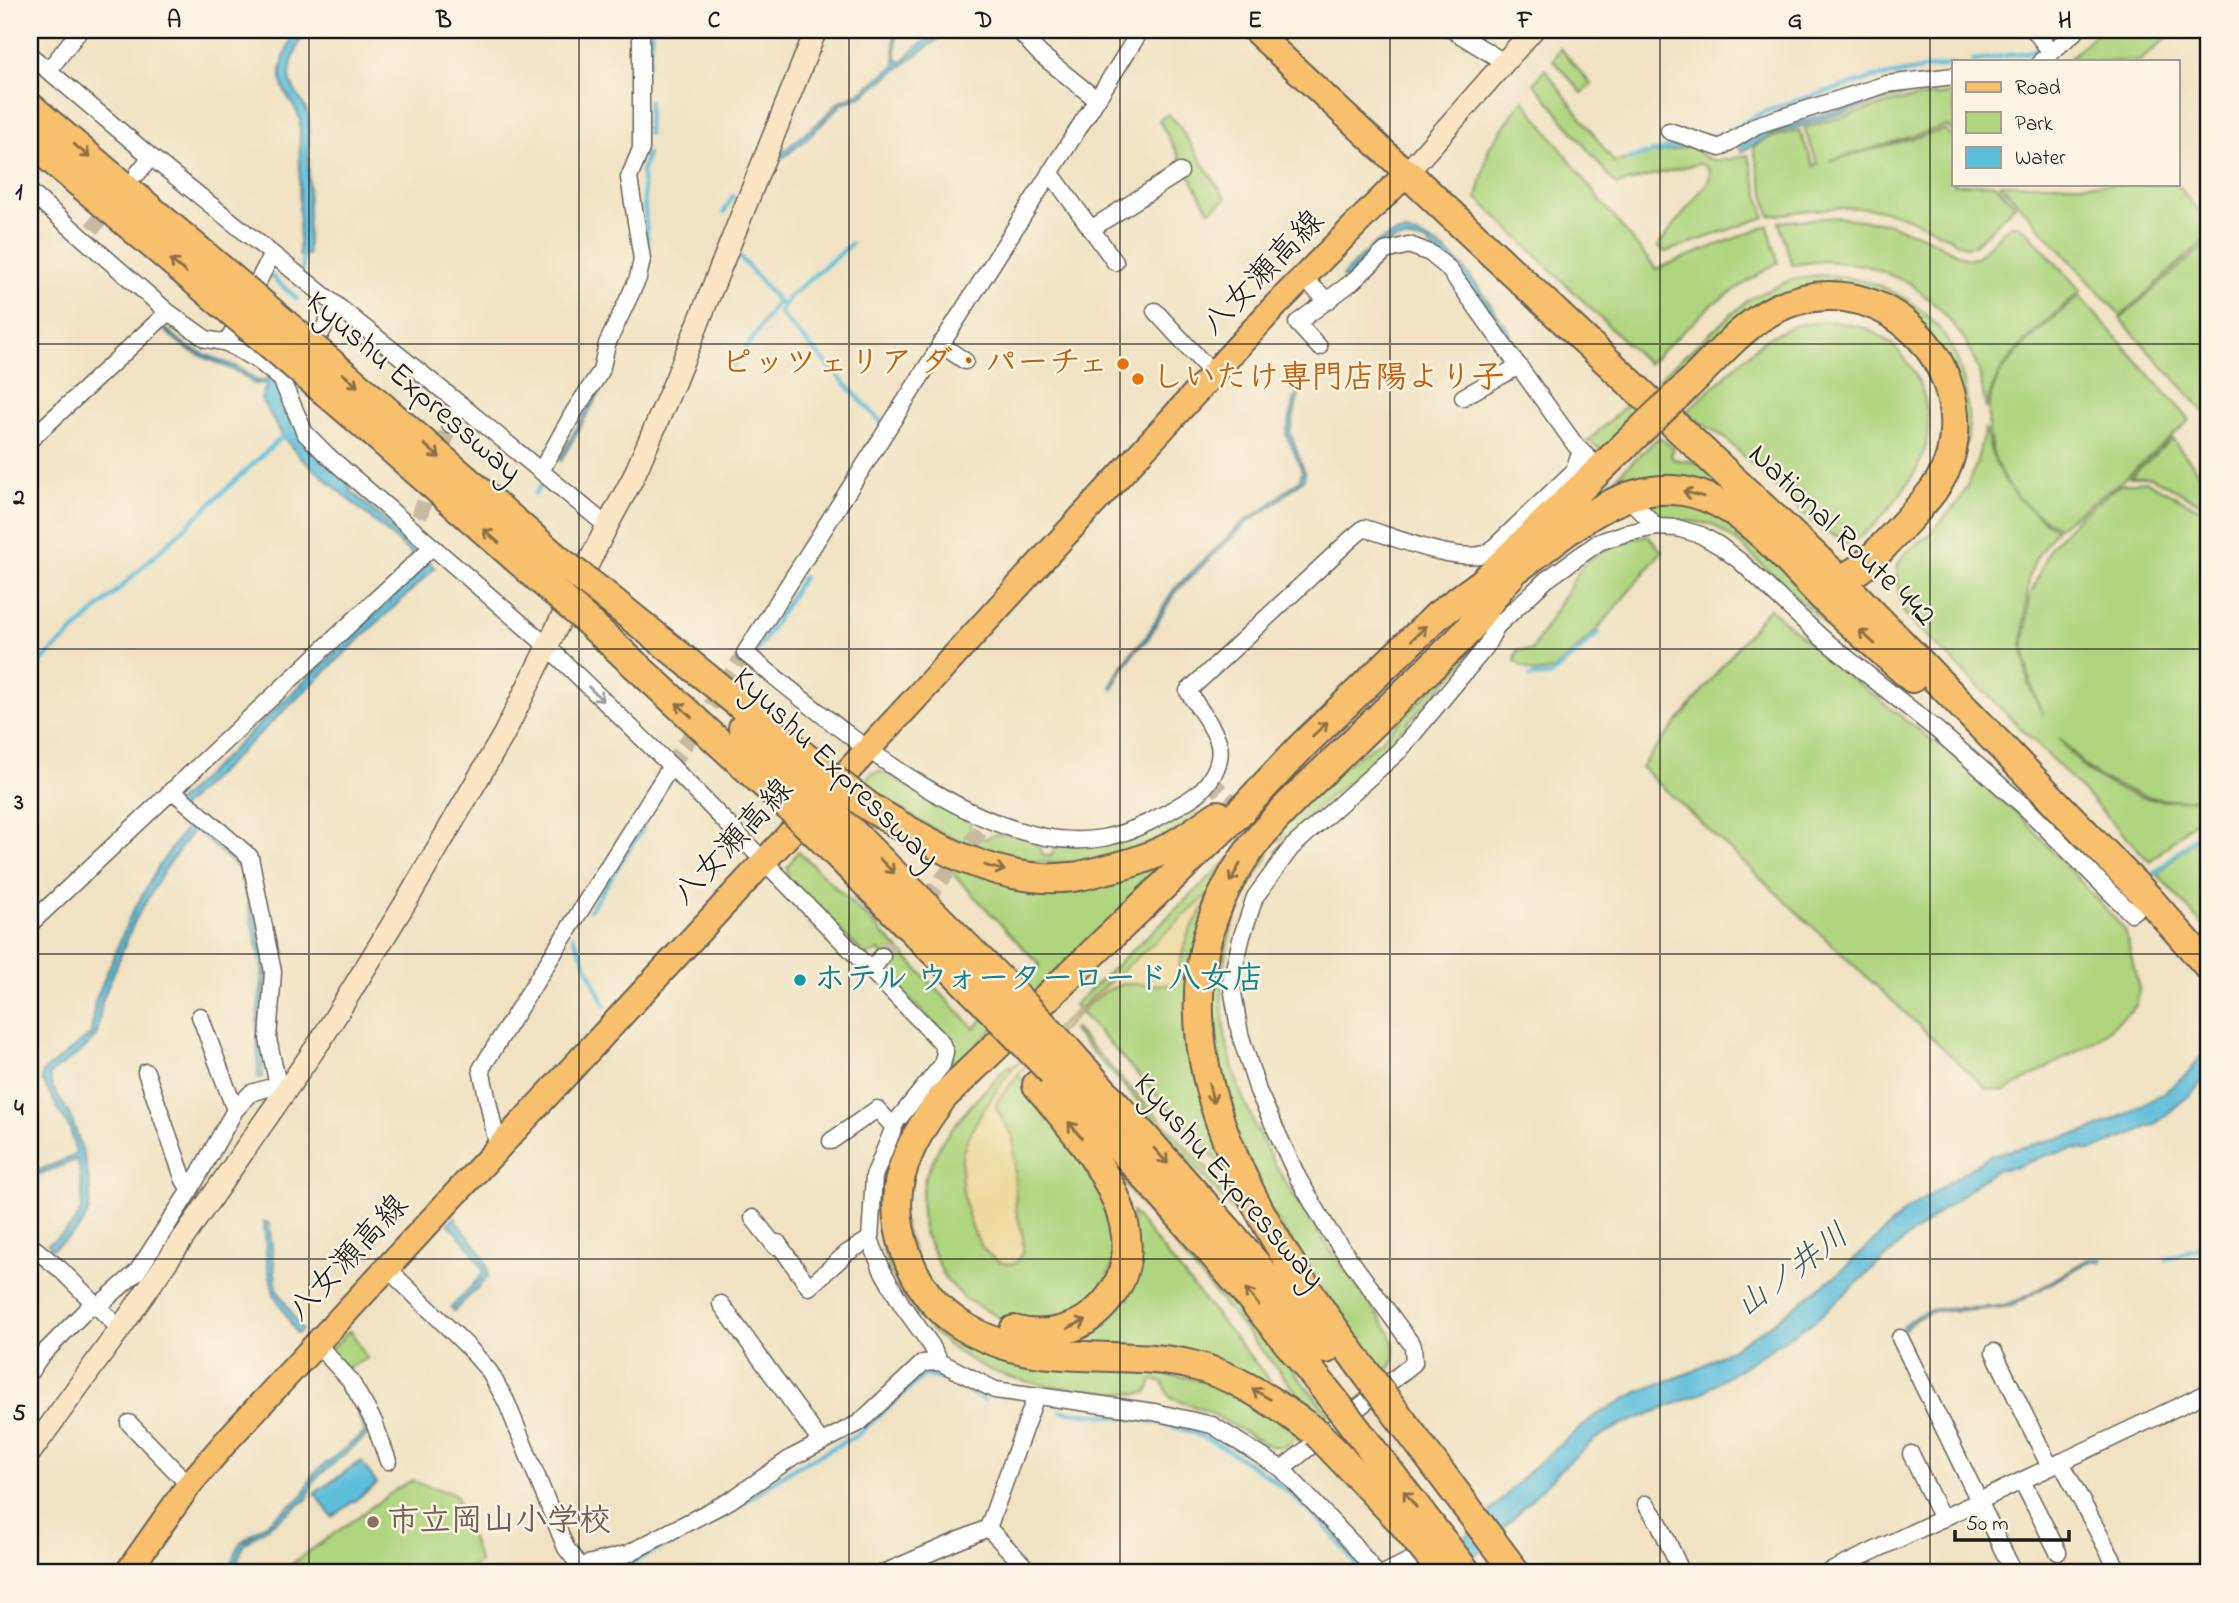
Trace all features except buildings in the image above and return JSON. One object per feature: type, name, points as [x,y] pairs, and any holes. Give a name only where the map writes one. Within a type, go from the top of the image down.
[{"type":"highway","name":"Kyushu Expressway","points":[[30,107],[236,299],[552,571],[593,625],[721,745],[798,795]]},
{"type":"highway","name":"Kyushu Expressway","points":[[30,141],[236,299]]},
{"type":"highway","name":"National Route 442","points":[[1407,173],[1840,580],[2149,899],[2209,967]]},
{"type":"highway","points":[[1443,1573],[1401,1521],[1317,1433],[1264,1395],[1232,1379],[1193,1365],[1141,1357],[1025,1350],[995,1342],[972,1332],[949,1317],[932,1299],[919,1279],[909,1260],[901,1233],[898,1201],[900,1178],[909,1150],[943,1097],[1236,816],[1437,616],[1482,583],[1692,389],[1743,348],[1785,320],[1830,312],[1874,323],[1905,344],[1922,364],[1933,388],[1940,420],[1936,450],[1922,482],[1901,509],[1851,557],[1840,580]]},
{"type":"highway","points":[[1516,1573],[1358,1393],[1318,1308],[1263,1220],[1213,1101],[1199,1026],[1199,987],[1206,942],[1221,900],[1252,846],[1293,801],[1461,637],[1515,570],[1648,431]]},
{"type":"highway","points":[[1515,570],[1597,511],[1626,498],[1650,491],[1673,489],[1694,493],[1731,510],[1750,524],[1832,606],[1923,688],[1961,704]]},
{"type":"highway","name":"Kyushu Expressway","points":[[552,571],[602,593],[798,795],[821,833],[982,1010],[1052,1069],[1231,1234],[1500,1573]]},
{"type":"highway","points":[[798,795],[868,806],[906,830],[976,863],[1037,876],[1071,877],[1121,866],[1164,850],[1272,778]]},
{"type":"highway","points":[[1052,1069],[1080,1136],[1104,1172],[1125,1223],[1125,1256],[1120,1280],[1109,1300],[1091,1317],[1071,1328],[1046,1333],[1023,1332],[991,1322],[962,1305],[941,1285],[924,1257],[915,1228],[914,1200],[922,1159],[932,1139],[962,1101],[1246,832],[1293,801]]},
{"type":"highway","name":"Kyushu Expressway","points":[[821,833],[1009,989],[1052,1069]]},
{"type":"highway","name":"Kyushu Expressway","points":[[1358,1393],[1466,1573]]},
{"type":"main road","points":[[1254,30],[1407,173]]},
{"type":"main road","name":"八女瀬高線","points":[[127,1573],[189,1485],[230,1437],[1213,374],[1407,173]]},
{"type":"street","points":[[48,71],[80,30]]},
{"type":"street","points":[[541,471],[575,410],[601,371],[607,344],[638,278],[642,259],[629,178],[640,149],[641,30]]},
{"type":"street","points":[[30,1453],[120,1329],[282,1086],[321,1040],[409,897],[504,734],[633,478],[676,381],[816,30]]},
{"type":"street","points":[[1018,30],[1040,54],[1096,99]]},
{"type":"street","points":[[1141,30],[746,653],[867,750],[984,825],[1059,839],[1101,838],[1129,832],[1195,796],[1213,776],[1219,756],[1218,741],[1188,691],[1350,539],[1364,528],[1459,556],[1476,557],[1488,554],[1574,471],[1581,450]]},
{"type":"street","points":[[1452,30],[1504,62]]},
{"type":"street","points":[[1407,173],[1533,30]]},
{"type":"street","points":[[2034,30],[2046,57],[2077,30]]},
{"type":"street","points":[[30,55],[151,158],[461,405],[607,526]]},
{"type":"street","points":[[1669,131],[1720,148],[1757,125],[1861,92],[1887,84],[1952,76]]},
{"type":"street","points":[[138,173],[151,158]]},
{"type":"street","points":[[1050,172],[1115,262]]},
{"type":"street","points":[[1091,229],[1180,172]]},
{"type":"street","points":[[30,192],[88,234],[168,312],[206,339],[227,343],[264,366],[285,386],[305,433],[416,523],[432,547],[547,646],[671,766],[941,1042],[945,1052],[942,1065],[894,1127],[874,1175],[870,1238],[882,1270],[901,1305],[931,1345],[940,1362]]},
{"type":"street","points":[[1319,347],[1297,323],[1352,282],[1385,251],[1409,245],[1430,253],[1448,268],[1581,450],[1595,464]]},
{"type":"street","points":[[227,343],[272,254]]},
{"type":"street","points":[[1304,279],[1328,301]]},
{"type":"street","points":[[285,386],[336,306]]},
{"type":"street","points":[[1155,311],[1213,374]]},
{"type":"street","points":[[30,440],[168,312]]},
{"type":"street","points":[[940,344],[965,360]]},
{"type":"street","points":[[1463,397],[1519,366]]},
{"type":"street","points":[[450,425],[461,405]]},
{"type":"street","points":[[1634,504],[1657,527]]},
{"type":"street","points":[[1282,1469],[1414,1363],[1413,1346],[1329,1231],[1298,1178],[1258,1091],[1240,1034],[1231,981],[1255,897],[1291,848],[1400,750],[1485,648],[1496,627],[1546,580],[1599,542],[1657,527],[1677,528],[1701,535],[1720,546],[1741,562],[1822,638],[1938,731],[2026,808],[2131,912],[2149,899]]},
{"type":"street","points":[[30,924],[179,796],[432,547]]},
{"type":"street","points":[[498,1148],[481,1069],[671,766]]},
{"type":"street","points":[[179,796],[250,857],[273,972],[268,1039],[282,1086]]},
{"type":"street","points":[[871,971],[882,956]]},
{"type":"street","points":[[200,1016],[235,1110]]},
{"type":"street","points":[[146,1072],[184,1180],[190,1190]]},
{"type":"street","points":[[30,1372],[40,1357],[95,1305],[137,1272],[190,1190],[235,1110],[251,1093],[282,1086]]},
{"type":"street","points":[[831,1141],[877,1109],[894,1127]]},
{"type":"street","points":[[754,1218],[775,1246],[778,1243],[809,1287],[847,1253],[870,1238]]},
{"type":"street","points":[[30,1245],[60,1269],[120,1329]]},
{"type":"street","points":[[387,1268],[489,1371],[506,1401],[566,1548],[579,1569],[626,1555],[731,1500],[791,1458],[859,1423],[923,1363],[940,1362],[995,1390],[1154,1412],[1212,1425],[1282,1469],[1377,1573]]},
{"type":"street","points":[[721,1304],[821,1442]]},
{"type":"street","points":[[1900,1338],[2014,1573]]},
{"type":"street","points":[[316,1343],[353,1384],[374,1422],[388,1461]]},
{"type":"street","points":[[1994,1352],[2116,1568]]},
{"type":"street","points":[[1827,1573],[1861,1566],[1942,1519],[2209,1392]]},
{"type":"street","points":[[883,1573],[988,1528],[1036,1396]]},
{"type":"street","points":[[129,1423],[189,1485]]},
{"type":"street","points":[[1911,1454],[1942,1519]]},
{"type":"street","points":[[2022,1481],[2058,1552]]},
{"type":"street","points":[[1646,1504],[1659,1522],[1682,1573]]},
{"type":"street","points":[[988,1528],[1031,1573]]},
{"type":"street","points":[[1385,1573],[1451,1540]]},
{"type":"green space","points":[[2100,30],[2176,30],[2141,60],[2068,60]]},
{"type":"green space","points":[[1560,48],[1591,84],[1582,93],[1553,60]]},
{"type":"green space","points":[[1545,69],[1614,162],[1692,146],[1705,157],[1718,160],[1748,155],[1765,217],[1665,252],[1658,246],[1709,180],[1710,170],[1700,163],[1616,185],[1534,83]]},
{"type":"green space","points":[[1952,93],[1952,131],[1947,126],[1829,161],[1945,130],[1952,138],[1952,186],[1997,186],[2015,205],[1974,245],[1966,247],[1910,219],[1874,209],[1835,208],[1770,216],[1753,147],[1769,138],[1799,130],[1814,166],[1818,164],[1804,128],[1902,100]]},
{"type":"green space","points":[[1523,99],[1656,269],[1768,225],[1778,262],[1713,304],[1648,364],[1477,198],[1489,148]]},
{"type":"green space","points":[[1168,114],[1177,123],[1226,199],[1209,211],[1159,120]]},
{"type":"green space","points":[[2002,186],[2178,186],[2209,223],[2209,236],[2121,316]]},
{"type":"green space","points":[[1837,217],[1887,223],[1925,237],[1967,259],[1976,258],[2010,225],[2017,225],[2026,230],[2081,291],[2037,329],[2011,357],[1991,390],[1986,409],[1979,371],[1965,340],[1941,310],[1910,283],[1865,265],[1824,261],[1792,265],[1779,222]]},
{"type":"green space","points":[[2209,241],[2209,417],[2120,319]]},
{"type":"green space","points":[[1819,275],[1872,284],[1895,293],[1935,323],[1949,344],[1960,368],[1966,395],[1968,429],[1964,452],[1947,481],[1940,347],[1818,287],[1673,391],[1659,378],[1749,299],[1792,279]]},
{"type":"green space","points":[[2079,296],[2190,420],[2124,479],[2058,527],[2022,502],[2003,477],[1991,446],[1989,412],[1991,396],[2006,366],[2032,338]]},
{"type":"green space","points":[[1830,321],[1867,329],[1898,350],[1919,382],[1928,418],[1927,437],[1918,468],[1873,526],[1847,544],[1840,537],[1823,532],[1727,440],[1686,412],[1765,339],[1795,325]]},
{"type":"green space","points":[[1632,400],[1645,415],[1607,453],[1588,441]]},
{"type":"green space","points":[[1985,428],[1994,460],[2009,487],[2030,510],[2056,529],[2035,560],[2029,578],[2022,642],[2028,684],[2043,715],[2030,683],[2024,643],[2030,596],[2051,546],[2080,515],[2120,485],[2146,481],[2209,514],[2209,789],[2185,800],[2201,796],[2209,791],[2209,810],[2150,862],[2055,762],[1904,613],[1897,583],[1897,567],[1903,555],[1929,535],[1961,499],[1976,465]],"holes":[[[2059,738],[2088,768],[2118,786],[2151,797],[2184,800],[2164,801],[2151,799],[2114,787],[2088,770]]]},
{"type":"green space","points":[[1659,437],[1674,448],[1671,455],[1673,459],[1700,463],[1720,482],[1715,487],[1594,498]]},
{"type":"green space","points":[[2172,439],[2204,478],[2209,474],[2209,508],[2151,477],[2130,477]]},
{"type":"green space","points":[[1684,498],[1741,526],[1870,649],[1864,657],[1739,543],[1712,524],[1663,518],[1657,515],[1652,506],[1653,501]]},
{"type":"green space","points":[[1647,535],[1662,551],[1598,629],[1554,670],[1534,673],[1515,662],[1517,650],[1532,650],[1581,567],[1604,551]]},
{"type":"green space","points":[[1769,608],[1838,668],[1946,751],[2024,820],[2125,930],[2139,989],[2136,1006],[2095,1041],[2005,1091],[1987,1089],[1641,767]]},
{"type":"green space","points":[[1473,642],[1475,646],[1465,663],[1360,772],[1292,833],[1278,841],[1272,837],[1339,770],[1381,740],[1454,667]]},
{"type":"green space","points":[[881,771],[971,822],[969,832],[985,839],[1000,834],[1017,835],[1033,842],[1043,855],[1051,856],[1056,847],[1062,844],[1097,844],[1202,797],[1209,796],[1211,799],[1165,836],[1120,854],[1073,862],[1024,861],[963,843],[865,788],[863,784],[868,777]]},
{"type":"green space","points":[[1227,814],[981,1041],[917,1114],[890,1185],[936,1318],[1108,1363],[1228,1386],[1300,1436],[1283,1447],[1269,1446],[1207,1411],[1172,1399],[1163,1382],[1152,1380],[1148,1392],[1137,1394],[1062,1388],[1025,1381],[990,1370],[967,1358],[927,1325],[910,1305],[887,1259],[880,1234],[878,1201],[884,1172],[898,1138],[917,1107],[948,1069],[952,1056],[951,1044],[945,1034],[893,983],[886,969],[888,959],[879,950],[866,956],[788,879],[787,868],[798,851],[880,930],[974,1028],[1039,967],[1039,964],[930,850],[1052,882]]},
{"type":"green space","points":[[2209,830],[2209,932],[2157,874]]},
{"type":"green space","points":[[1243,846],[1191,992],[1231,1176],[1074,1005]]},
{"type":"green space","points":[[1263,849],[1269,855],[1235,919],[1222,982],[1227,1045],[1246,1106],[1276,1166],[1312,1224],[1390,1332],[1394,1343],[1394,1360],[1384,1374],[1369,1358],[1261,1196],[1213,1069],[1212,962],[1235,896]]},
{"type":"green space","points":[[1074,1028],[1235,1199],[1257,1225],[1267,1249],[1072,1030]]},
{"type":"green space","points":[[1009,1065],[1042,1100],[1103,1186],[1119,1245],[1102,1292],[1067,1319],[1026,1325],[1002,1319],[965,1299],[945,1278],[923,1230],[921,1200],[925,1177],[942,1141]]},
{"type":"green space","points":[[1111,1161],[1235,1300],[1329,1414],[1321,1422],[1108,1164]]},
{"type":"green space","points":[[1132,1212],[1271,1382],[1270,1387],[1059,1340],[1105,1321],[1122,1300],[1130,1271]]},
{"type":"green space","points":[[350,1330],[367,1358],[346,1369],[329,1351]]},
{"type":"green space","points":[[411,1481],[455,1494],[480,1563],[457,1573],[279,1573],[401,1486]]},
{"type":"sand","points":[[1209,894],[1187,936],[1174,985],[1124,984],[1107,990],[1088,1004],[1020,1072],[997,1102],[996,1108],[1013,1137],[1016,1210],[1023,1237],[1023,1252],[1016,1263],[1001,1262],[988,1254],[977,1239],[964,1199],[962,1159],[975,1124],[1014,1066]]},
{"type":"water","points":[[295,30],[305,30],[294,57],[290,79],[307,111],[309,122],[308,255],[299,256],[300,119],[283,88],[281,77],[284,56]]},
{"type":"water","points":[[894,30],[896,58],[901,62],[930,37],[950,30],[860,97],[842,104],[810,136],[778,162],[778,156],[839,102],[863,91],[895,65]]},
{"type":"water","points":[[1952,82],[1952,87],[1909,93],[1771,135],[1741,152],[1739,146],[1763,132],[1913,88]]},
{"type":"water","points":[[1404,232],[1422,237],[1453,258],[1478,287],[1511,334],[1506,338],[1429,244],[1403,239],[1392,241],[1373,253],[1346,280],[1342,276],[1377,243]]},
{"type":"water","points":[[634,310],[636,312],[616,348],[608,378],[561,461],[559,459],[604,379],[618,337]]},
{"type":"water","points":[[163,326],[189,348],[237,367],[257,381],[267,379],[268,376],[278,381],[350,485],[351,491],[435,568],[182,807],[181,810],[238,857],[246,867],[267,969],[263,1015],[263,1078],[258,1078],[257,1015],[262,969],[241,870],[194,829],[164,871],[135,920],[102,1001],[97,1034],[84,1049],[49,1075],[77,1136],[86,1164],[90,1193],[90,1205],[84,1221],[72,1235],[52,1249],[48,1244],[71,1226],[81,1210],[82,1189],[76,1160],[30,1178],[30,1174],[72,1157],[76,1152],[70,1129],[42,1080],[43,1072],[91,1034],[95,1002],[130,917],[159,866],[188,825],[171,808],[423,569],[411,553],[300,457],[284,438],[261,399],[267,383],[254,384],[240,373],[188,350],[161,328]]},
{"type":"water","points":[[1296,394],[1299,394],[1290,432],[1305,473],[1304,479],[1248,522],[1175,592],[1148,639],[1121,671],[1113,689],[1111,687],[1117,674],[1146,637],[1173,590],[1244,521],[1264,509],[1300,479],[1302,470],[1286,434]]},
{"type":"water","points":[[2209,1041],[2209,1074],[2191,1094],[2155,1124],[2093,1151],[2076,1149],[2044,1156],[2017,1167],[1996,1170],[1906,1239],[1816,1320],[1700,1394],[1619,1426],[1595,1439],[1456,1573],[1405,1573],[1460,1543],[1532,1468],[1593,1417],[1638,1392],[1694,1371],[1767,1327],[1838,1274],[1908,1209],[1991,1155],[2092,1130],[2165,1092],[2190,1071],[2204,1053]]},
{"type":"water","points":[[455,1216],[482,1254],[488,1277],[454,1311],[451,1308],[481,1276],[483,1270],[471,1249],[448,1223]]},
{"type":"water","points":[[264,1222],[269,1223],[277,1289],[302,1330],[297,1334],[274,1294],[267,1262]]},
{"type":"water","points":[[2089,1259],[2102,1259],[2102,1262],[2088,1262],[2012,1306],[1975,1310],[1934,1311],[1916,1319],[1904,1330],[1902,1327],[1925,1312],[1936,1309],[1985,1308],[2021,1299]]},
{"type":"water","points":[[362,1413],[371,1432],[315,1479],[307,1499],[244,1544],[233,1573],[228,1573],[240,1543],[303,1496],[313,1474],[365,1432],[358,1415]]},
{"type":"water","points":[[361,1461],[377,1484],[332,1517],[315,1493]]},
{"type":"waterway","points":[[649,64],[652,30]]},
{"type":"waterway","points":[[1979,60],[2033,51],[2065,30]]},
{"type":"waterway","points":[[1707,138],[1727,133],[1755,116],[1785,104],[1873,78],[1952,64]]},
{"type":"waterway","points":[[648,134],[649,101]]},
{"type":"waterway","points":[[1628,159],[1688,143]]},
{"type":"waterway","points":[[647,154],[642,173],[648,249]]},
{"type":"waterway","points":[[724,212],[733,196]]},
{"type":"waterway","points":[[851,244],[789,297],[780,312],[883,424]]},
{"type":"waterway","points":[[302,273],[303,251]]},
{"type":"waterway","points":[[740,257],[782,306]]},
{"type":"waterway","points":[[271,276],[297,299]]},
{"type":"waterway","points":[[639,300],[644,281]]},
{"type":"waterway","points":[[731,371],[777,302]]},
{"type":"waterway","points":[[30,672],[285,434]]},
{"type":"waterway","points":[[535,494],[541,485]]},
{"type":"waterway","points":[[757,651],[803,577]]},
{"type":"waterway","points":[[1530,677],[1551,675],[1599,633]]},
{"type":"waterway","points":[[742,675],[748,666]]},
{"type":"waterway","points":[[2155,873],[2209,825]]},
{"type":"waterway","points":[[590,910],[643,828]]},
{"type":"waterway","points":[[573,936],[605,1006]]},
{"type":"waterway","points":[[2166,1259],[2209,1244]]},
{"type":"waterway","points":[[611,1573],[723,1517],[789,1471],[857,1435],[924,1375],[946,1380],[984,1400]]},
{"type":"waterway","points":[[1061,1411],[1131,1418],[1173,1426],[1225,1448],[1279,1484],[1304,1506],[1327,1528],[1361,1573]]},
{"type":"tunnel","points":[[92,229],[112,204]]},
{"type":"tunnel","points":[[419,517],[450,425]]},
{"type":"tunnel","points":[[671,766],[745,653]]},
{"type":"tunnel","points":[[1210,780],[1281,853]]},
{"type":"tunnel","points":[[882,956],[980,831]]},
{"type":"place","name":"ピッツェリア ダ・パーチェ","points":[[1123,364]]},
{"type":"place","name":"しいたけ専門店陽より子","points":[[1138,379]]},
{"type":"place","name":"ホテル ウォーターロード八女店","points":[[800,980]]},
{"type":"place","name":"市立岡山小学校","points":[[373,1522]]},
{"type":"water label","name":"山ノ井川","points":[[1793,1272]]}]
